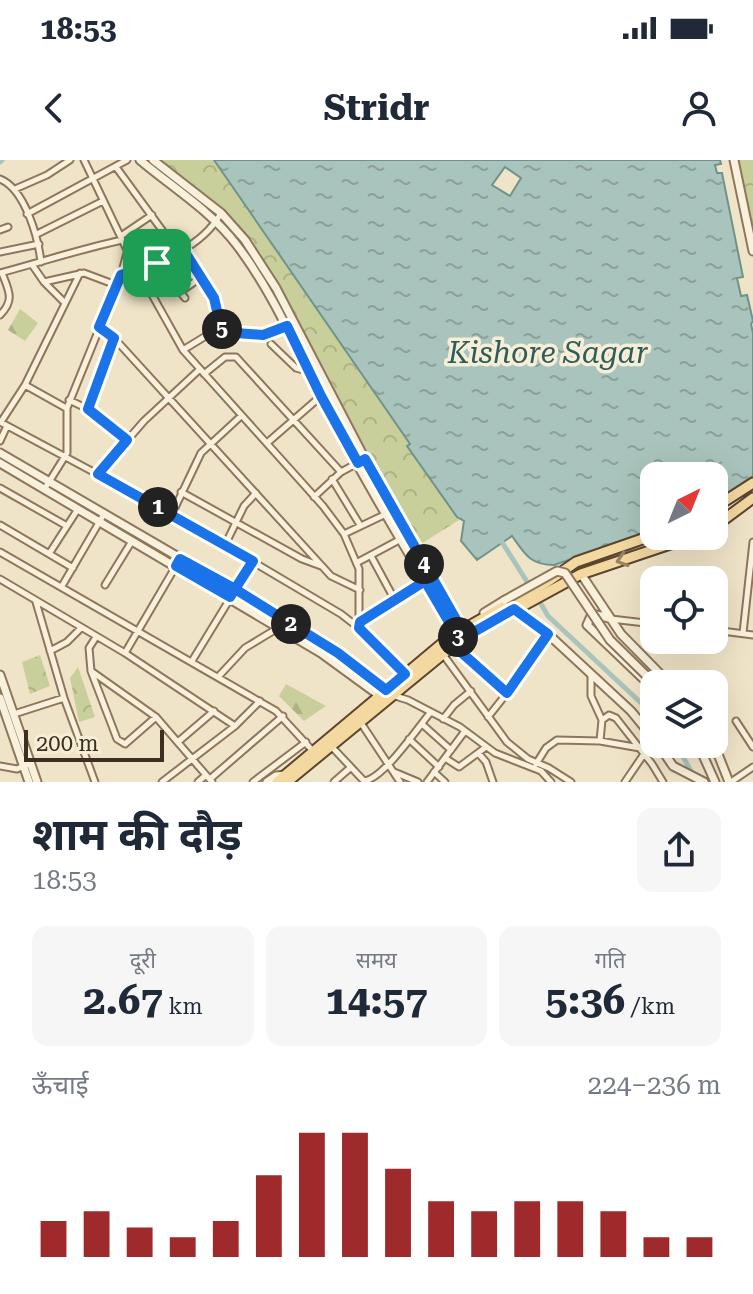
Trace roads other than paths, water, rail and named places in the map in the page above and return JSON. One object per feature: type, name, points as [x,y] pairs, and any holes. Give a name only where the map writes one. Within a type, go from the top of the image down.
[{"type":"main road","points":[[728,499],[753,483]]},
{"type":"main road","points":[[728,517],[753,498]]},
{"type":"main road","points":[[550,585],[576,562],[640,540]]},
{"type":"main road","points":[[283,780],[361,722],[405,674],[461,635],[550,585],[652,550]]},
{"type":"main road","points":[[283,780],[312,750],[442,653],[461,635]]},
{"type":"street","points":[[15,189],[47,175],[70,160]]},
{"type":"street","points":[[84,160],[127,250],[183,350],[344,534],[358,562],[360,625]]},
{"type":"street","points":[[27,214],[127,160]]},
{"type":"street","points":[[140,160],[216,222],[250,263],[287,326],[321,396],[428,580],[461,635],[507,693]]},
{"type":"street","points":[[153,160],[221,213],[245,240],[276,288],[386,514],[428,580]]},
{"type":"street","points":[[734,160],[753,251]]},
{"type":"street","points":[[116,167],[203,276],[214,298],[222,332]]},
{"type":"street","points":[[0,179],[15,189],[37,234],[41,262]]},
{"type":"street","points":[[37,234],[103,201]]},
{"type":"street","points":[[121,275],[157,263],[181,250],[208,233],[221,213]]},
{"type":"street","points":[[0,315],[11,301],[3,286],[1,273],[122,238],[152,215]]},
{"type":"street","points":[[0,230],[8,227]]},
{"type":"street","points":[[0,252],[39,244]]},
{"type":"street","points":[[47,486],[68,448],[69,400],[121,275],[127,250]]},
{"type":"street","points":[[157,263],[185,298]]},
{"type":"street","points":[[33,266],[65,303]]},
{"type":"street","points":[[44,282],[80,273],[116,285]]},
{"type":"street","points":[[80,273],[25,385],[0,422],[172,514],[360,625],[405,674]]},
{"type":"street","points":[[180,292],[203,276]]},
{"type":"street","points":[[183,350],[202,337],[222,332],[263,335],[287,326]]},
{"type":"street","points":[[99,327],[114,338],[321,566],[335,580],[360,590]]},
{"type":"street","points":[[88,409],[114,338]]},
{"type":"street","points":[[271,344],[296,368],[311,372]]},
{"type":"street","points":[[98,474],[168,399],[202,371],[232,355],[341,472]]},
{"type":"street","points":[[25,385],[67,408]]},
{"type":"street","points":[[267,443],[321,396]]},
{"type":"street","points":[[69,400],[88,409],[127,440]]},
{"type":"street","points":[[172,514],[195,462],[241,416]]},
{"type":"street","points":[[0,441],[7,426]]},
{"type":"street","points":[[0,453],[78,509],[102,518],[132,541],[235,589],[338,653],[386,695]]},
{"type":"street","points":[[314,497],[341,472],[361,461]]},
{"type":"street","points":[[0,463],[47,486],[178,562],[386,695],[408,700],[465,731],[486,747],[571,782]]},
{"type":"street","points":[[332,479],[360,525]]},
{"type":"street","points":[[0,488],[67,526]]},
{"type":"street","points":[[181,492],[310,563],[321,566]]},
{"type":"street","points":[[225,545],[244,506],[256,493]]},
{"type":"street","points":[[49,554],[78,509]]},
{"type":"street","points":[[344,534],[386,514]]},
{"type":"street","points":[[62,586],[102,518]]},
{"type":"street","points":[[0,525],[73,568]]},
{"type":"street","points":[[358,562],[401,539]]},
{"type":"street","points":[[105,585],[132,541]]},
{"type":"street","points":[[743,633],[753,542]]},
{"type":"street","points":[[0,552],[260,701],[283,716],[312,750]]},
{"type":"street","points":[[371,556],[391,593]]},
{"type":"street","points":[[192,661],[253,561]]},
{"type":"street","points":[[125,653],[178,562]]},
{"type":"street","points":[[640,672],[610,640],[565,573],[557,571],[513,604],[640,722]]},
{"type":"street","points":[[581,574],[609,618],[657,670]]},
{"type":"street","points":[[0,579],[125,653],[235,726]]},
{"type":"street","points":[[360,625],[428,580]]},
{"type":"street","points":[[36,601],[64,698],[95,782]]},
{"type":"street","points":[[640,622],[592,614],[587,625],[640,674]]},
{"type":"street","points":[[50,651],[67,642],[81,628]]},
{"type":"street","points":[[218,677],[245,648],[278,628]]},
{"type":"street","points":[[728,631],[753,635]]},
{"type":"street","points":[[488,717],[548,634]]},
{"type":"street","points":[[96,637],[89,648],[91,671],[121,743],[132,740],[156,717]]},
{"type":"street","points":[[442,653],[507,742],[542,768],[551,782]]},
{"type":"street","points":[[91,671],[156,717],[209,779]]},
{"type":"street","points":[[0,675],[6,715]]},
{"type":"street","points":[[591,675],[591,696],[602,720],[600,741]]},
{"type":"street","points":[[443,719],[471,691]]},
{"type":"street","points":[[0,698],[37,782]]},
{"type":"street","points":[[6,715],[64,698]]},
{"type":"street","points":[[162,782],[235,726],[260,701]]},
{"type":"street","points":[[179,741],[214,711]]},
{"type":"street","points":[[331,746],[366,782],[389,764],[430,713]]},
{"type":"street","points":[[198,782],[209,779],[283,716]]},
{"type":"street","points":[[602,720],[613,716],[640,748]]},
{"type":"street","points":[[736,721],[753,747]]},
{"type":"street","points":[[361,722],[397,777],[418,782]]},
{"type":"street","points":[[422,724],[451,750]]},
{"type":"street","points":[[427,782],[465,731]]},
{"type":"street","points":[[409,739],[445,782]]},
{"type":"street","points":[[536,764],[546,748],[557,740],[600,741],[640,748]]},
{"type":"street","points":[[253,782],[306,742]]},
{"type":"street","points":[[445,758],[459,767],[486,747]]},
{"type":"street","points":[[479,754],[486,762],[493,782]]},
{"type":"street","points":[[622,782],[641,758]]},
{"type":"street","points":[[647,758],[663,782]]},
{"type":"street","points":[[668,758],[673,766],[704,782]]},
{"type":"street","points":[[704,758],[715,782]]},
{"type":"street","points":[[719,758],[730,782],[753,767]]},
{"type":"street","points":[[0,766],[12,769],[27,765]]},
{"type":"street","points":[[27,765],[29,782]]},
{"type":"street","points":[[338,781],[350,768]]},
{"type":"street","points":[[267,782],[276,776],[283,780]]},
{"type":"street","points":[[389,782],[397,777]]},
{"type":"water","name":"Kishore Sagar","points":[[214,160],[720,160],[721,164],[715,165],[717,173],[722,173],[743,277],[737,278],[741,296],[747,295],[753,321],[753,476],[728,493],[728,462],[640,462],[640,535],[554,565],[534,561],[512,536],[477,560],[461,541],[464,521],[457,517],[407,446],[410,444]],"holes":[[[505,167],[521,178],[510,196],[492,185]]]},
{"type":"waterway","points":[[500,539],[531,588]]},
{"type":"waterway","points":[[537,597],[548,616],[640,702]]},
{"type":"waterway","points":[[684,758],[693,775]]}]
